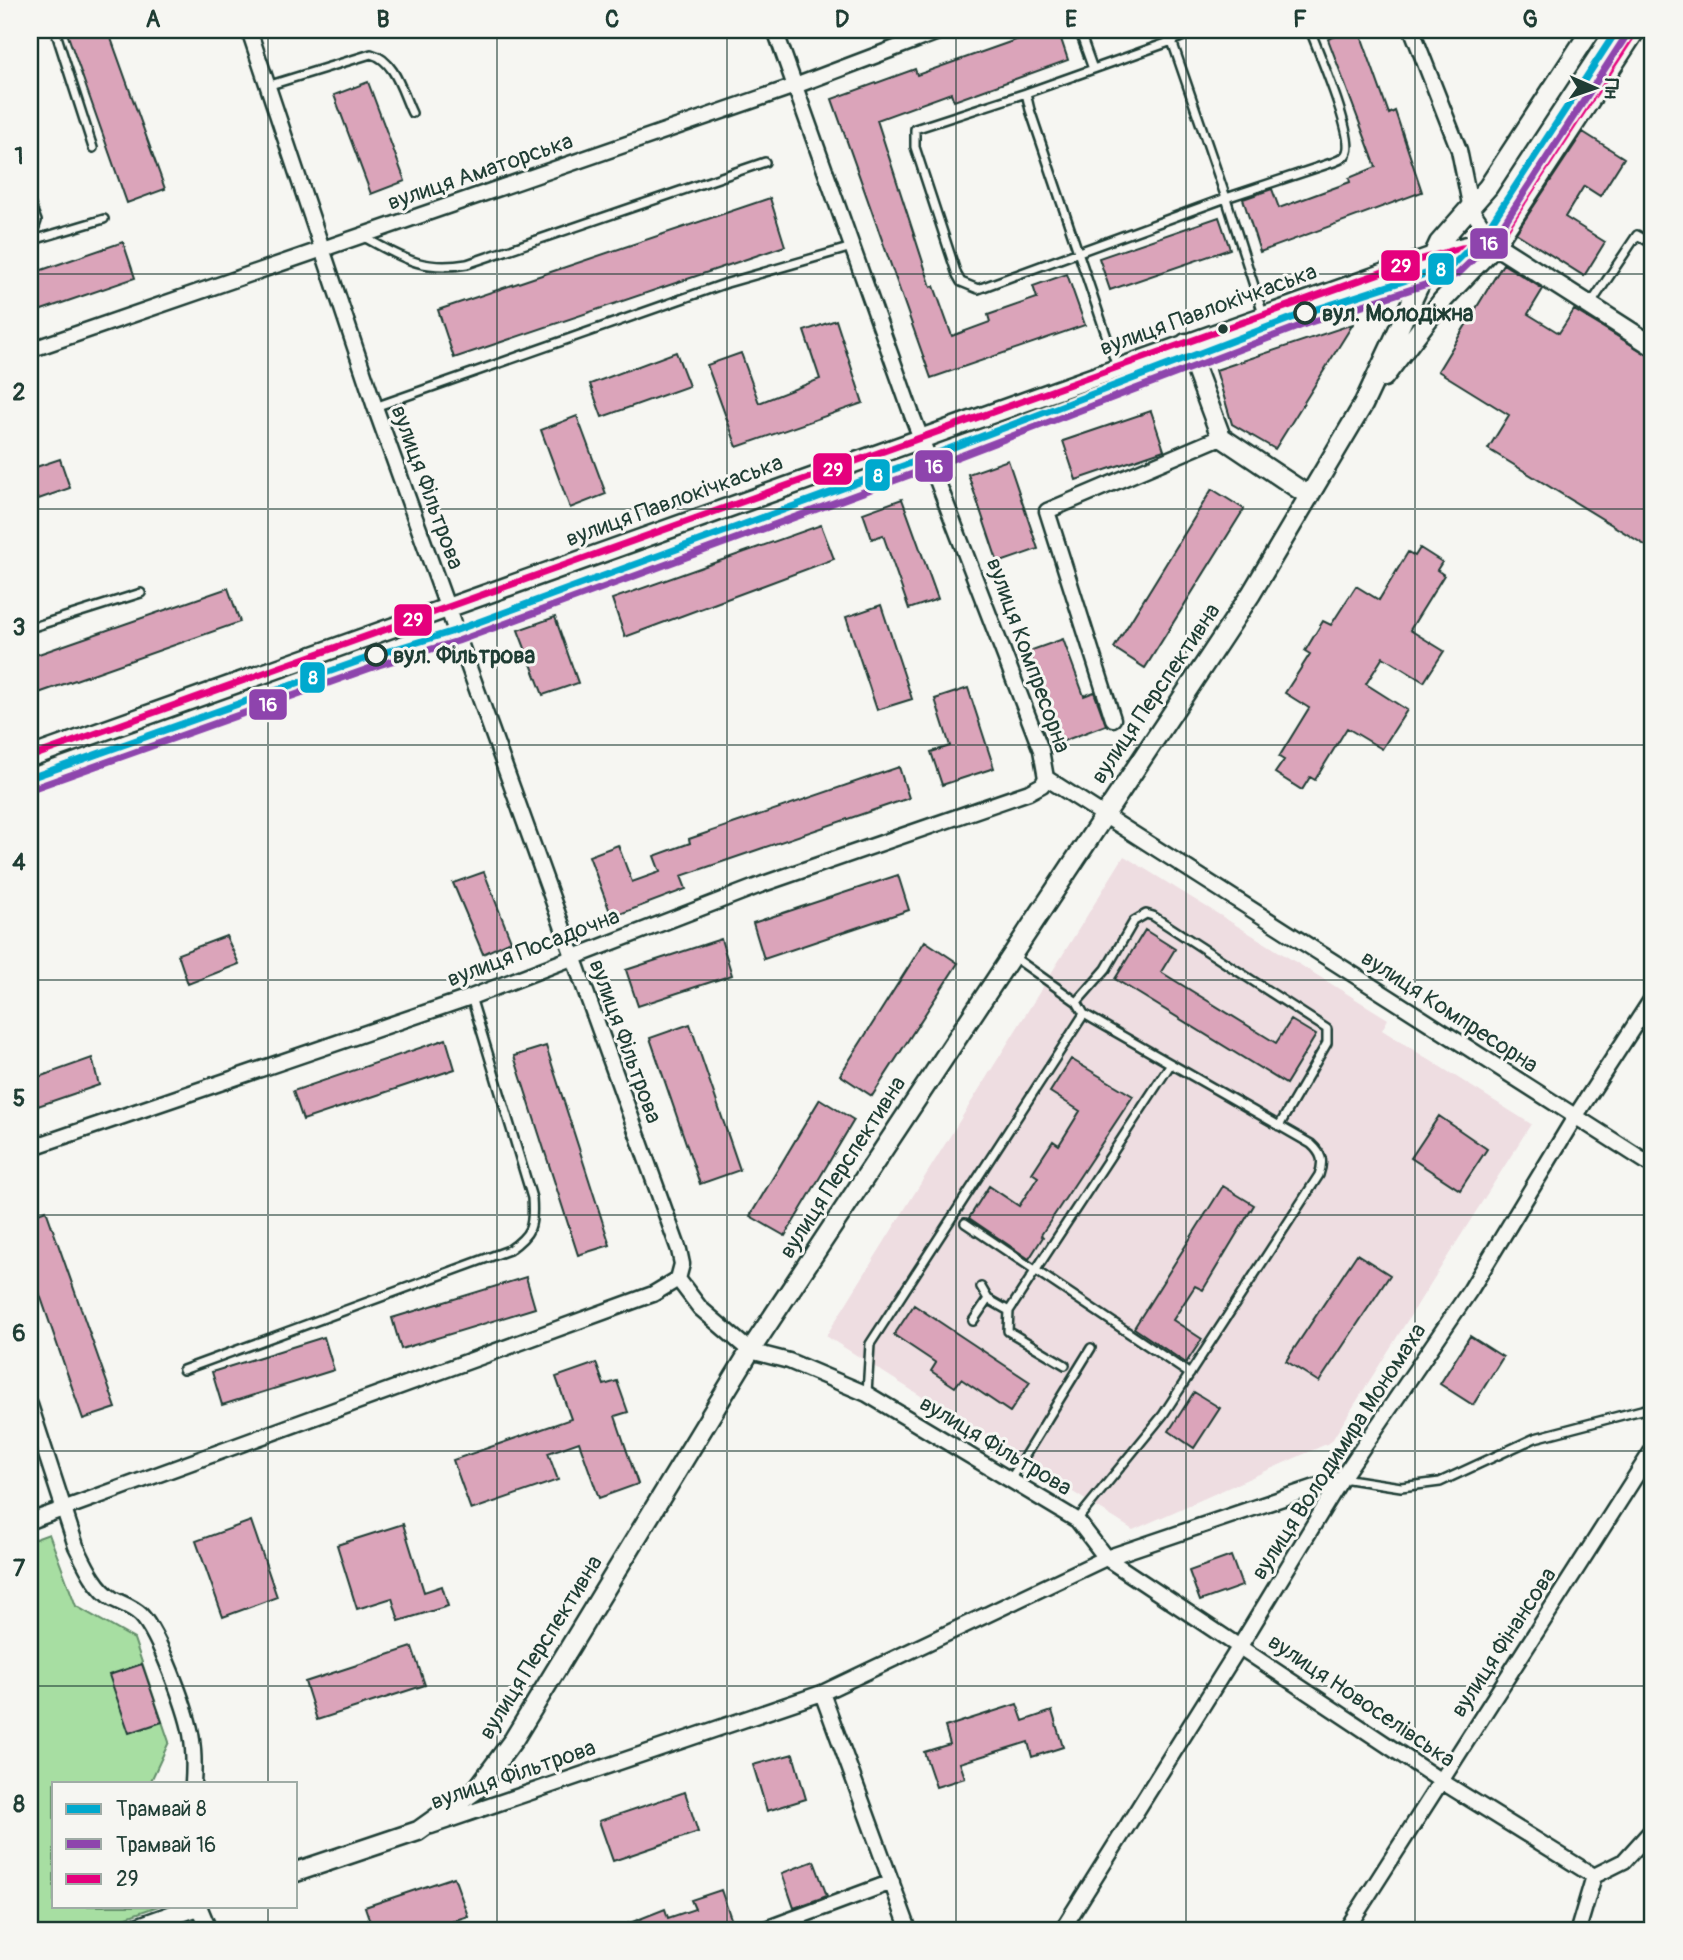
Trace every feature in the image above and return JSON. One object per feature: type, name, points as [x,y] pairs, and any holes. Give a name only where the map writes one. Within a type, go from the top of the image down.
[{"type":"street","name":"вулиця Фільтрова","points":[[249,30],[375,407],[570,956],[678,1250],[682,1264],[678,1279],[700,1308],[750,1352],[789,1361],[867,1394],[1077,1520],[1106,1558],[822,1693],[418,1831]]},
{"type":"street","name":"вулиця Компресорна","points":[[775,30],[922,438],[1041,750],[1046,778],[1653,1166]]},
{"type":"street","name":"вулиця Аматорська","points":[[30,350],[795,86],[921,34],[943,30]]},
{"type":"street","points":[[1412,30],[1459,150],[1471,209],[1495,245],[1653,346]]},
{"type":"street","name":"вулиця Перспективна","points":[[298,1871],[418,1831],[477,1789],[514,1739],[750,1352],[1010,954],[1251,594],[1363,405],[1439,243],[1471,209],[1591,30]]},
{"type":"street","name":"вулиця Перспективна","points":[[1363,405],[1442,301],[1495,245],[1636,30]]},
{"type":"street","name":"вулиця Павлокічкаська","points":[[30,757],[1264,315],[1431,257],[1476,244],[1495,245]]},
{"type":"street","points":[[1186,343],[1221,437],[1310,496]]},
{"type":"street","points":[[1114,719],[1047,511],[1221,437]]},
{"type":"street","name":"вулиця Посадочна","points":[[30,1148],[471,997],[570,956],[762,884],[1029,792],[1042,785],[1046,778]]},
{"type":"street","name":"вулиця Володимира Мономаха","points":[[1062,1930],[1342,1478],[1471,1289],[1575,1117],[1653,997]]},
{"type":"street","points":[[30,1521],[653,1294],[678,1279]]},
{"type":"street","points":[[30,1405],[76,1546],[100,1588],[139,1613],[149,1625],[173,1679],[191,1734],[193,1782]]},
{"type":"street","name":"вулиця Фінансова","points":[[1346,1930],[1653,1449]]},
{"type":"street","points":[[1106,1558],[1342,1478]]},
{"type":"street","name":"вулиця Новоселівська","points":[[1106,1558],[1441,1781],[1594,1876]]},
{"type":"street","points":[[822,1693],[909,1930]]},
{"type":"street","points":[[1578,1930],[1594,1876],[1624,1861],[1653,1829]]},
{"type":"street","points":[[763,1930],[892,1882]]},
{"type":"street","points":[[131,1930],[192,1908]]},
{"type":"street","points":[[199,1908],[209,1930]]},
{"type":"lane","points":[[55,30],[93,148]]},
{"type":"lane","points":[[1079,30],[1093,69]]},
{"type":"lane","points":[[1198,30],[1026,93],[915,129],[914,142],[919,160],[961,282],[978,289],[987,287],[1077,250],[1345,157],[1348,151],[1347,133],[1310,30]]},
{"type":"lane","points":[[1172,41],[1264,315]]},
{"type":"lane","points":[[266,86],[371,54],[381,56],[389,64],[412,113]]},
{"type":"lane","points":[[1026,93],[1118,368]]},
{"type":"lane","points":[[362,236],[415,263],[440,269],[467,264],[765,162]]},
{"type":"lane","points":[[30,203],[37,221],[30,241]]},
{"type":"lane","points":[[30,241],[104,219]]},
{"type":"lane","points":[[1590,306],[1637,235],[1653,244]]},
{"type":"lane","points":[[375,407],[727,284],[852,247]]},
{"type":"lane","points":[[30,628],[141,593]]},
{"type":"lane","points":[[1077,1002],[1106,969],[1134,921],[1146,914],[1153,916],[1328,1030],[1327,1043],[1279,1126]]},
{"type":"lane","points":[[1010,954],[1077,1002],[1084,1014],[1279,1126],[1320,1152],[1323,1164],[1319,1175],[1163,1415],[1077,1520]]},
{"type":"lane","points":[[183,1370],[509,1250],[527,1237],[533,1219],[532,1198],[471,997]]},
{"type":"lane","points":[[867,1394],[870,1344],[1084,1014]]},
{"type":"lane","points":[[1065,1365],[1008,1331],[1009,1311],[1170,1065]]},
{"type":"lane","points":[[965,1223],[1190,1374]]},
{"type":"lane","points":[[981,1287],[988,1299],[1009,1311]]},
{"type":"lane","points":[[973,1321],[988,1299]]},
{"type":"lane","points":[[1010,1480],[1091,1348]]},
{"type":"lane","points":[[1342,1478],[1401,1488],[1440,1482],[1535,1438],[1653,1407]]},
{"type":"shaded area","points":[[1124,856],[1388,1019],[1382,1030],[1531,1124],[1331,1442],[1133,1530],[826,1336]]},
{"type":"green space","points":[[49,1534],[76,1606],[134,1639],[169,1742],[150,1782],[52,1782],[52,1908],[152,1908],[90,1930],[30,1930],[30,1541]]},
{"type":"building","points":[[66,30],[108,30],[165,189],[127,203]]},
{"type":"building","points":[[1044,30],[1058,30],[1068,60],[954,101],[951,93],[877,120],[931,287],[934,286],[952,336],[990,322],[988,315],[1037,298],[1033,286],[1067,274],[1085,325],[931,378],[832,99],[915,69],[917,75]]},
{"type":"building","points":[[1359,30],[1389,114],[1395,111],[1422,192],[1260,252],[1243,199],[1272,189],[1279,208],[1350,182],[1349,178],[1376,167],[1328,39]]},
{"type":"building","points":[[368,82],[405,181],[371,194],[334,95]]},
{"type":"building","points":[[1583,132],[1624,158],[1600,196],[1584,186],[1565,217],[1605,242],[1584,276],[1516,233]]},
{"type":"building","points":[[770,198],[785,246],[454,358],[438,310]]},
{"type":"building","points":[[1219,217],[1230,249],[1110,290],[1099,258]]},
{"type":"building","points":[[123,242],[135,278],[30,314],[30,274]]},
{"type":"building","points":[[1503,264],[1543,289],[1528,314],[1559,333],[1574,310],[1653,358],[1653,550],[1488,449],[1509,415],[1438,371]]},
{"type":"building","points":[[836,320],[863,403],[737,447],[707,365],[741,353],[759,403],[820,379],[804,331]]},
{"type":"building","points":[[1353,324],[1275,449],[1232,424],[1216,370]]},
{"type":"building","points":[[676,352],[689,386],[602,417],[590,384]]},
{"type":"building","points":[[1151,411],[1164,450],[1076,480],[1063,441]]},
{"type":"building","points":[[577,416],[606,494],[570,508],[541,430]]},
{"type":"building","points":[[60,459],[70,488],[30,502],[30,469]]},
{"type":"building","points":[[1008,460],[1038,549],[998,563],[968,474]]},
{"type":"building","points":[[1212,489],[1244,509],[1145,668],[1114,648]]},
{"type":"building","points":[[902,499],[938,599],[909,609],[883,535],[872,539],[863,513]]},
{"type":"building","points":[[821,525],[834,559],[625,637],[612,599]]},
{"type":"building","points":[[1420,548],[1442,562],[1437,570],[1444,575],[1410,630],[1444,651],[1424,682],[1383,657],[1366,684],[1407,710],[1382,749],[1347,728],[1315,780],[1310,777],[1302,790],[1275,773],[1284,760],[1279,757],[1309,708],[1285,693],[1310,654],[1305,651],[1323,621],[1331,625],[1356,586],[1379,600],[1408,552],[1415,556]]},
{"type":"building","points":[[228,588],[240,622],[30,696],[30,657]]},
{"type":"building","points":[[881,605],[912,699],[877,710],[846,617]]},
{"type":"building","points":[[555,617],[578,683],[543,695],[518,630]]},
{"type":"building","points":[[1063,639],[1084,696],[1094,692],[1106,725],[1061,742],[1029,651]]},
{"type":"building","points":[[968,688],[994,768],[942,785],[931,752],[950,746],[935,699]]},
{"type":"building","points":[[899,767],[909,798],[681,876],[686,889],[612,917],[589,856],[618,845],[632,882],[660,872],[654,856],[690,843],[689,839]]},
{"type":"building","points":[[484,872],[511,941],[483,954],[453,883]]},
{"type":"building","points":[[898,875],[909,910],[764,959],[753,923]]},
{"type":"building","points":[[1145,930],[1175,949],[1161,972],[1276,1043],[1291,1020],[1316,1035],[1286,1084],[1115,979]]},
{"type":"building","points":[[226,936],[239,964],[188,984],[178,954]]},
{"type":"building","points":[[721,939],[732,975],[638,1006],[626,970]]},
{"type":"building","points":[[925,941],[958,963],[872,1096],[840,1075]]},
{"type":"building","points":[[690,1024],[740,1170],[700,1184],[650,1038]]},
{"type":"building","points":[[446,1039],[455,1069],[303,1120],[293,1091]]},
{"type":"building","points":[[546,1046],[610,1245],[578,1255],[514,1056]]},
{"type":"building","points":[[92,1058],[99,1085],[38,1106],[30,1080]]},
{"type":"building","points":[[1071,1059],[1133,1096],[1041,1235],[1043,1237],[1029,1259],[969,1218],[989,1186],[1019,1206],[1038,1177],[1032,1173],[1053,1141],[1059,1145],[1080,1111],[1050,1092]]},
{"type":"building","points":[[820,1099],[854,1120],[785,1236],[750,1216]]},
{"type":"building","points":[[1439,1116],[1487,1149],[1460,1190],[1411,1158]]},
{"type":"building","points":[[1223,1186],[1254,1205],[1203,1290],[1195,1286],[1173,1320],[1202,1339],[1186,1363],[1134,1328]]},
{"type":"building","points":[[46,1210],[116,1408],[83,1419],[30,1266],[30,1216]]},
{"type":"building","points":[[1357,1254],[1390,1275],[1319,1382],[1286,1361]]},
{"type":"building","points":[[526,1277],[535,1308],[401,1349],[392,1318]]},
{"type":"building","points":[[914,1305],[1030,1382],[1010,1412],[961,1379],[955,1387],[931,1371],[936,1363],[894,1335]]},
{"type":"building","points":[[1470,1336],[1503,1357],[1473,1405],[1440,1384]]},
{"type":"building","points":[[324,1337],[334,1370],[222,1405],[212,1372]]},
{"type":"building","points":[[596,1363],[604,1385],[617,1381],[628,1412],[615,1416],[638,1484],[599,1498],[579,1442],[548,1453],[558,1480],[471,1510],[453,1460],[571,1419],[556,1377]]},
{"type":"building","points":[[1194,1392],[1220,1408],[1194,1448],[1169,1431]]},
{"type":"building","points":[[251,1521],[277,1597],[223,1617],[196,1541]]},
{"type":"building","points":[[403,1524],[424,1592],[442,1586],[448,1606],[399,1621],[392,1598],[357,1609],[337,1545]]},
{"type":"building","points":[[1231,1556],[1242,1586],[1200,1601],[1189,1571]]},
{"type":"building","points":[[412,1647],[425,1685],[317,1720],[305,1682]]},
{"type":"building","points":[[142,1664],[162,1722],[129,1733],[109,1675]]},
{"type":"building","points":[[1017,1704],[1023,1721],[1052,1711],[1063,1747],[1032,1757],[1028,1742],[960,1763],[965,1778],[936,1787],[924,1752],[950,1744],[945,1727]]},
{"type":"building","points":[[793,1754],[806,1799],[767,1811],[753,1765]]},
{"type":"building","points":[[685,1792],[698,1832],[613,1861],[599,1821]]},
{"type":"building","points":[[814,1861],[827,1896],[794,1908],[782,1873]]},
{"type":"building","points":[[454,1877],[468,1916],[425,1930],[373,1930],[365,1907]]},
{"type":"building","points":[[721,1890],[735,1930],[612,1930],[665,1909],[668,1918],[695,1909],[691,1900]]},
{"type":"tram line","name":"8","points":[[30,778],[376,655],[454,631],[930,456],[1305,313],[1453,265],[1485,233],[1617,30]]},
{"type":"tram line","name":"16","points":[[34,788],[379,665],[458,641],[934,466],[1308,323],[1458,274],[1494,239],[1626,36]]},
{"type":"transit line","name":"29","points":[[30,757],[1408,263],[1461,248],[1495,245],[1636,30]]},
{"type":"place","name":"вул. Молодіжна","points":[[1305,313]]},
{"type":"place","name":"вул. Фільтрова","points":[[376,655]]}]
